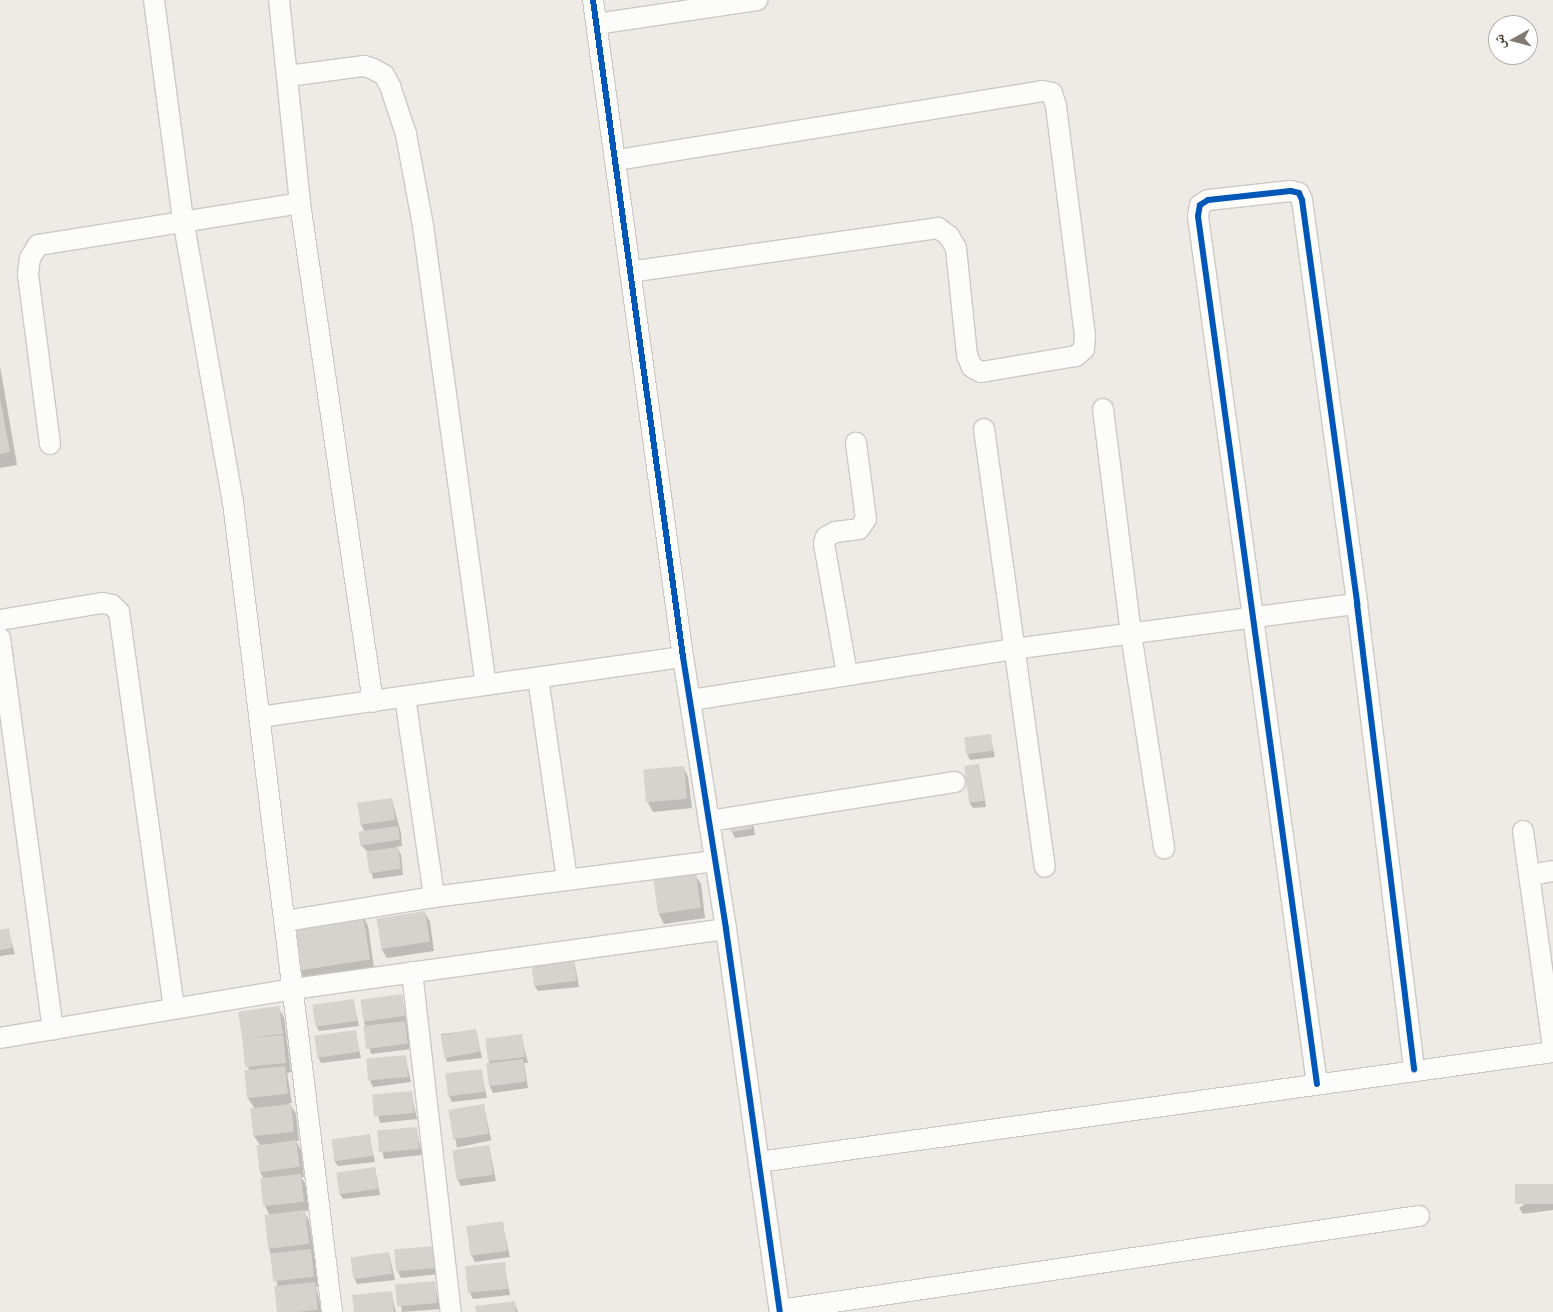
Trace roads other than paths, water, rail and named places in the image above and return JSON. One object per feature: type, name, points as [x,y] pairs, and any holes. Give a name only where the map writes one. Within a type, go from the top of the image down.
[{"type":"street","points":[[154,0],[183,219],[233,502],[332,1312]]},
{"type":"street","points":[[279,0],[300,203],[373,702]]},
{"type":"street","points":[[593,0],[617,160],[630,272],[682,657],[726,929],[780,1311],[1419,1216]]},
{"type":"street","points":[[597,24],[757,0]]},
{"type":"street","points":[[288,76],[364,66],[373,69],[384,76],[390,86],[403,124],[415,172],[423,226],[486,685]]},
{"type":"street","points":[[617,160],[1042,90],[1052,93],[1056,106],[1085,335],[1084,349],[1076,356],[981,372],[972,367],[967,355],[956,248],[950,236],[938,228],[630,272]]},
{"type":"street","points":[[1317,1084],[1250,616],[1198,216],[1200,205],[1208,200],[1291,192],[1299,193],[1302,200],[1357,604],[1414,1070]]},
{"type":"street","points":[[50,444],[28,274],[30,258],[38,245],[183,219],[300,203]]},
{"type":"street","points":[[1103,409],[1131,634],[1164,848]]},
{"type":"street","points":[[984,429],[1013,649],[1045,867]]},
{"type":"street","points":[[847,674],[824,544],[826,537],[835,532],[859,529],[866,519],[856,443]]},
{"type":"street","points":[[0,620],[102,603],[119,612],[174,1008]]},
{"type":"street","points":[[690,700],[1013,649],[1250,616],[1357,604]]},
{"type":"street","points":[[0,638],[53,1029]]},
{"type":"street","points":[[260,718],[682,657]]},
{"type":"street","points":[[538,678],[567,880]]},
{"type":"street","points":[[405,697],[434,897]]},
{"type":"street","points":[[709,821],[955,782]]},
{"type":"street","points":[[1523,831],[1553,1046]]},
{"type":"street","points":[[285,921],[434,897],[715,861]]},
{"type":"street","points":[[1529,875],[1553,871]]},
{"type":"street","points":[[0,1038],[293,988],[726,929]]},
{"type":"street","points":[[412,972],[451,1312]]},
{"type":"street","points":[[759,1162],[1553,1052]]}]
